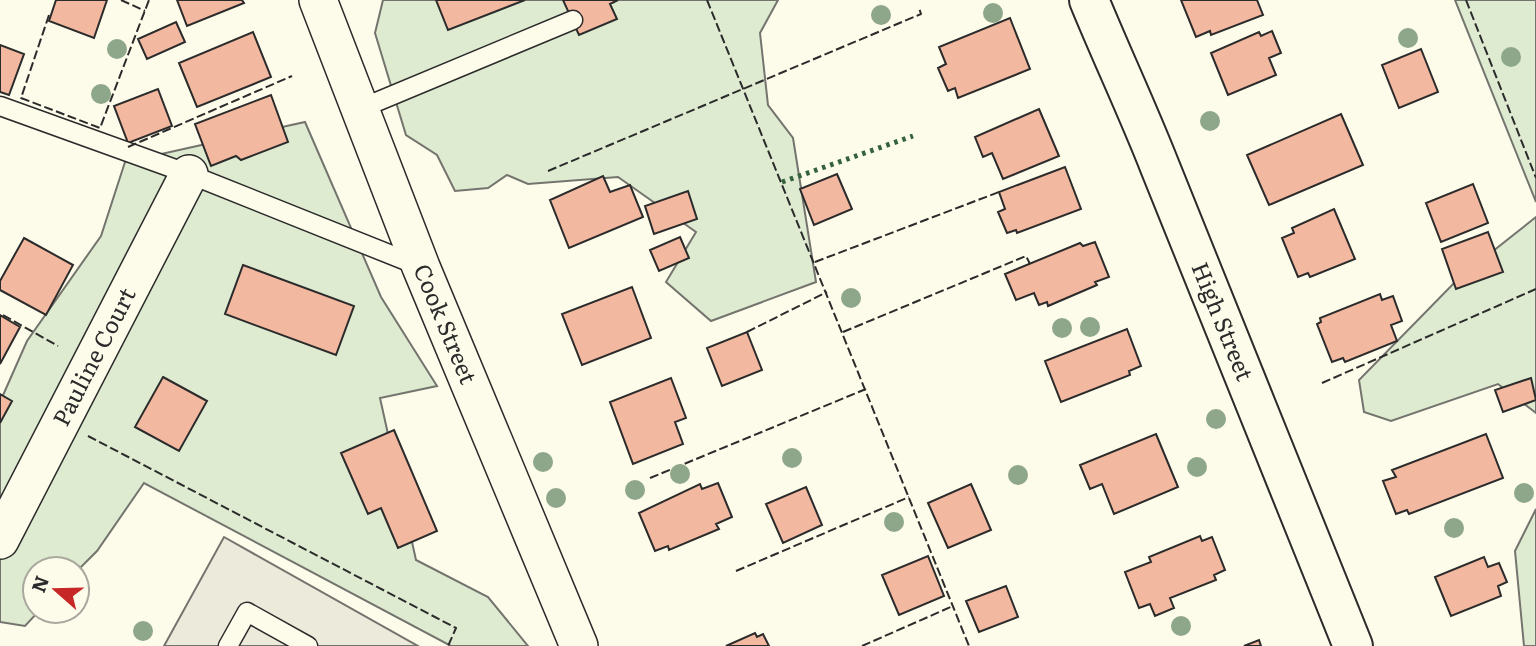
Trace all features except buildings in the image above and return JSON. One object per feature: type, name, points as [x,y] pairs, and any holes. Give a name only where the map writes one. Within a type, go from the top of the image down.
[{"type":"street","name":"Cook Street","points":[[318,0],[362,108],[421,267],[579,646]]},
{"type":"street","name":"High Street","points":[[1089,0],[1160,167],[1212,304],[1298,506],[1353,646]]},
{"type":"street","name":"Pauline Court","points":[[0,540],[189,174]]},
{"type":"lane","points":[[362,108],[573,20]]},
{"type":"lane","points":[[0,106],[189,174],[421,267]]},
{"type":"lane","points":[[228,646],[247,612],[308,646]]},
{"type":"green space","points":[[383,0],[778,0],[760,33],[768,105],[793,138],[816,282],[711,321],[666,282],[696,232],[618,177],[528,184],[507,175],[488,188],[455,191],[437,155],[406,135],[375,33]]},
{"type":"green space","points":[[1455,0],[1536,0],[1536,202]]},
{"type":"green space","points":[[305,122],[381,297],[437,386],[380,398],[416,560],[488,597],[528,646],[451,646],[144,483],[91,557],[21,555],[21,625],[26,625],[25,626],[0,622],[0,402],[27,341],[101,236],[125,162]]},
{"type":"green space","points":[[1536,217],[1536,413],[1498,384],[1391,421],[1364,412],[1359,380],[1459,278]]},
{"type":"green space","points":[[1536,509],[1536,646],[1524,646],[1515,551]]},
{"type":"shaded area","points":[[224,537],[418,646],[164,646]]},
{"type":"hedge","points":[[782,182],[913,136]]},
{"type":"fence","points":[[121,0],[145,11]]},
{"type":"fence","points":[[49,15],[21,98],[100,128],[149,0]]},
{"type":"fence","points":[[707,0],[969,646]]},
{"type":"fence","points":[[1466,0],[1536,178]]},
{"type":"fence","points":[[548,171],[921,14],[919,8]]},
{"type":"fence","points":[[128,147],[292,76]]},
{"type":"fence","points":[[815,262],[999,192]]},
{"type":"fence","points":[[843,332],[1026,256],[1030,264]]},
{"type":"fence","points":[[1322,383],[1536,289]]},
{"type":"fence","points":[[747,332],[827,292]]},
{"type":"fence","points":[[3,315],[58,346]]},
{"type":"fence","points":[[650,478],[866,389]]},
{"type":"fence","points":[[88,436],[456,628],[448,646]]},
{"type":"fence","points":[[736,571],[909,497]]},
{"type":"fence","points":[[862,646],[953,606]]}]
